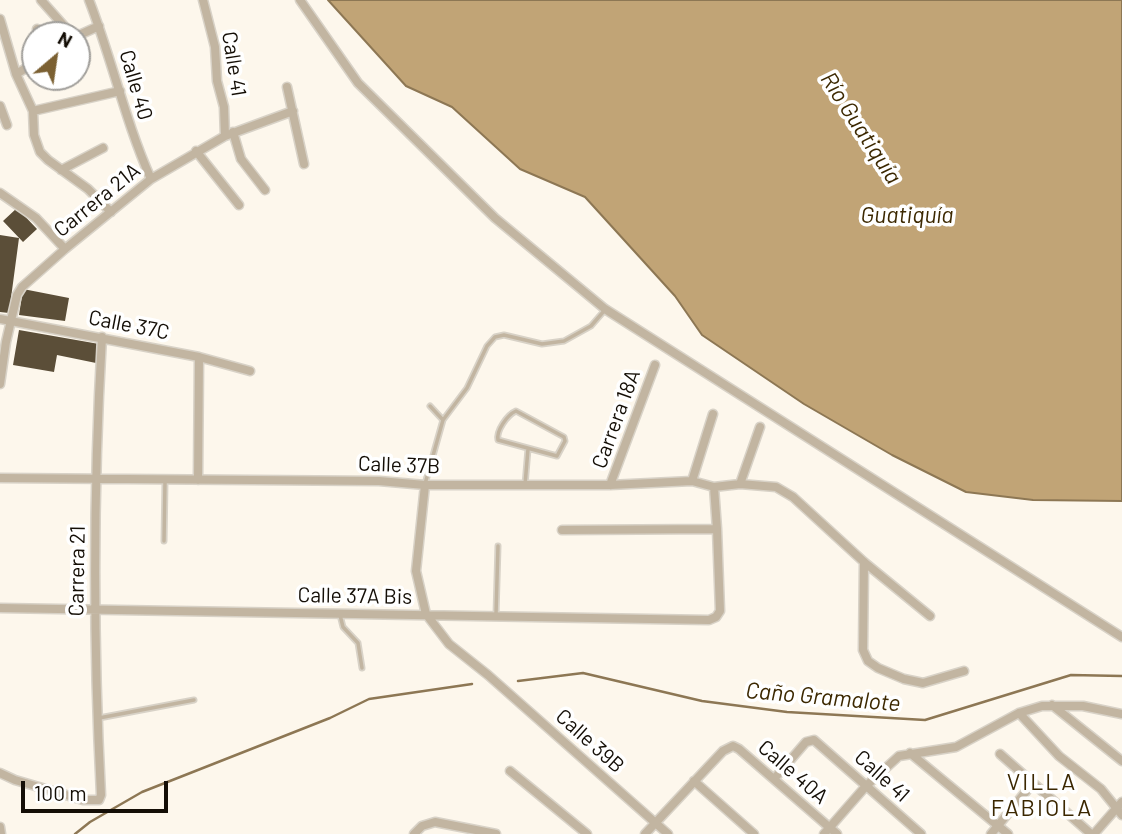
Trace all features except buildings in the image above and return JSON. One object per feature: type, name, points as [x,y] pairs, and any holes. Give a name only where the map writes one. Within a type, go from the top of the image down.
[{"type":"street","points":[[41,0],[60,21]]},
{"type":"street","name":"Calle 40","points":[[89,0],[133,138],[150,179]]},
{"type":"street","name":"Calle 41","points":[[202,0],[212,34],[217,81],[229,134],[241,159],[265,190]]},
{"type":"street","points":[[300,0],[358,83],[495,218],[605,309],[1122,637]]},
{"type":"street","points":[[0,19],[16,74],[33,111],[38,146],[44,156],[88,189],[111,212]]},
{"type":"street","points":[[91,30],[99,26]]},
{"type":"street","points":[[16,74],[21,71]]},
{"type":"street","points":[[287,87],[304,164]]},
{"type":"street","points":[[33,111],[120,91]]},
{"type":"street","points":[[0,106],[7,125]]},
{"type":"street","name":"Carrera 21A","points":[[0,384],[6,342],[17,295],[22,287],[150,179],[229,134],[293,111]]},
{"type":"street","points":[[61,170],[103,148]]},
{"type":"street","points":[[196,151],[239,205]]},
{"type":"street","points":[[0,193],[36,218],[65,249]]},
{"type":"street","name":"Calle 37C","points":[[0,319],[199,357],[250,371]]},
{"type":"street","name":"Carrera 21","points":[[0,773],[39,787],[94,801],[99,800],[101,795],[94,608],[102,337]]},
{"type":"street","points":[[198,480],[199,357]]},
{"type":"street","name":"Carrera 18A","points":[[610,485],[655,365]]},
{"type":"street","points":[[692,481],[713,414]]},
{"type":"street","points":[[740,484],[760,427]]},
{"type":"street","name":"Calle 37B","points":[[0,478],[379,481],[425,485],[610,485],[692,481],[714,487],[740,484],[776,487],[793,497],[864,562]]},
{"type":"street","points":[[425,485],[416,571],[426,614]]},
{"type":"street","points":[[562,530],[717,528],[714,487]]},
{"type":"street","name":"Calle 37A Bis","points":[[0,608],[709,620],[716,617],[720,611],[717,528]]},
{"type":"street","points":[[864,562],[930,616]]},
{"type":"street","points":[[864,562],[863,650],[868,661],[904,679],[923,683],[964,671]]},
{"type":"street","name":"Calle 39B","points":[[426,614],[449,644],[488,675],[667,834]]},
{"type":"street","points":[[1052,705],[1122,761]]},
{"type":"street","points":[[827,831],[866,786],[900,755],[956,747],[1019,713],[1052,705],[1083,706],[1122,714]]},
{"type":"street","points":[[1000,754],[1092,834],[1120,808],[1059,756],[1019,713]]},
{"type":"street","name":"Calle 41","points":[[774,779],[806,742],[814,740],[921,834]]},
{"type":"street","name":"Calle 40A","points":[[694,781],[723,751],[733,746],[774,779],[827,831],[837,834]]},
{"type":"street","points":[[910,753],[1008,834]]},
{"type":"street","points":[[510,771],[587,834]]},
{"type":"street","points":[[645,834],[694,781],[754,834]]},
{"type":"street","points":[[992,834],[1033,783]]},
{"type":"street","points":[[415,834],[422,826],[435,822],[493,833]]},
{"type":"street","points":[[0,827],[1,834]]},
{"type":"lane","points":[[425,485],[427,470],[443,421],[467,388],[487,346],[495,338],[504,335],[542,344],[564,341],[591,326],[605,309]]},
{"type":"lane","points":[[430,406],[443,421]]},
{"type":"lane","points":[[512,412],[521,412],[565,439],[557,456],[528,449],[498,440],[497,433],[512,412]]},
{"type":"lane","points":[[525,485],[528,449]]},
{"type":"lane","points":[[164,541],[165,480]]},
{"type":"lane","points":[[496,615],[498,546]]},
{"type":"lane","points":[[340,613],[343,627],[358,643],[362,668]]},
{"type":"lane","points":[[97,719],[194,701]]},
{"type":"water","name":"Guatiquía","points":[[328,0],[1122,0],[1122,501],[1033,500],[966,492],[892,455],[804,404],[702,335],[675,296],[585,197],[520,169],[452,107],[406,86]]},
{"type":"waterway","name":"Caño Gramalote","points":[[518,681],[583,673],[702,701],[787,712],[925,720],[1071,675],[1122,676]]},
{"type":"waterway","name":"Caño Gramalote","points":[[75,834],[90,822],[142,792],[330,718],[369,699],[472,684]]},
{"type":"district","name":"VILLA FABIOLA","points":[[1042,795]]},
{"type":"water label","name":"Río Guatiquía","points":[[861,128]]}]
